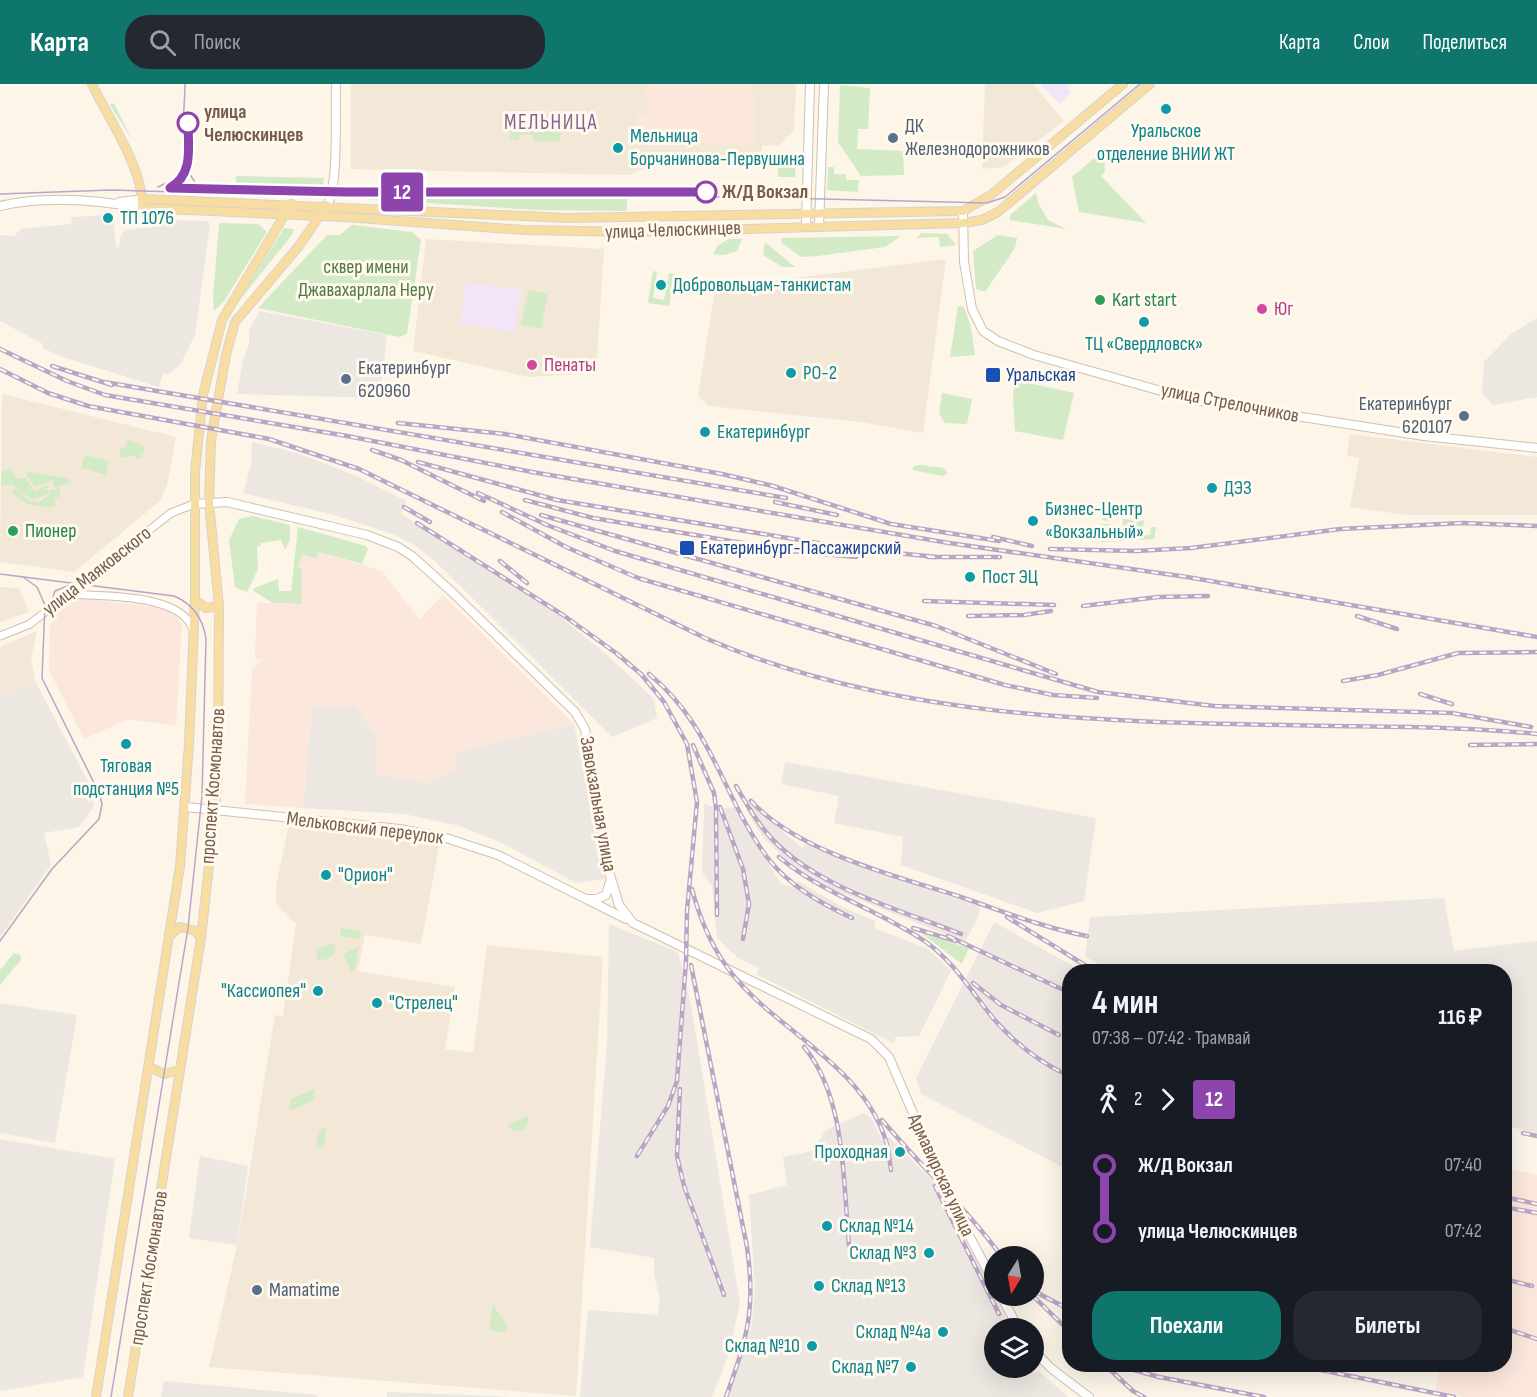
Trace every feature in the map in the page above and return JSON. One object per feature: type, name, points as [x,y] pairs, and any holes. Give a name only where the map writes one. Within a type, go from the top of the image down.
[{"type":"main road","points":[[92,84],[133,168],[143,203]]},
{"type":"main road","points":[[327,205],[332,197],[334,176],[336,84]]},
{"type":"main road","points":[[806,226],[810,84]]},
{"type":"main road","points":[[819,226],[824,84]]},
{"type":"main road","name":"улица Челюскинцев","points":[[0,206],[57,201],[291,204],[567,218],[963,211],[980,204],[1123,84]]},
{"type":"main road","name":"улица Челюскинцев","points":[[143,203],[284,216],[548,231],[633,232],[963,223],[982,220],[998,212],[1150,84]]},
{"type":"main road","name":"проспект Космонавтов","points":[[96,1397],[169,936],[186,807],[195,600],[194,504],[197,438],[208,368],[216,336],[233,298],[291,204]]},
{"type":"main road","name":"проспект Космонавтов","points":[[128,1397],[201,938],[215,811],[219,606],[209,502],[211,440],[233,326],[247,305],[299,246],[327,205]]},
{"type":"main road","name":"улица Стрелочников","points":[[963,211],[965,274],[972,309],[983,331],[998,341],[1034,355],[1193,400],[1424,436],[1537,448]]},
{"type":"main road","name":"Завокзальная улица","points":[[194,504],[227,502],[391,543],[412,556],[453,593],[583,722],[610,875],[619,905],[633,923]]},
{"type":"main road","points":[[195,600],[206,608],[219,606]]},
{"type":"main road","name":"Мельковский переулок","points":[[186,807],[399,829],[443,837],[498,855],[633,923]]},
{"type":"main road","points":[[580,896],[593,900],[604,897],[609,888],[610,875]]},
{"type":"main road","name":"Армавирская улица","points":[[633,923],[871,1039],[890,1057],[947,1193],[984,1264]]},
{"type":"main road","points":[[169,936],[180,927],[196,931],[201,938]]},
{"type":"main road","points":[[149,1066],[164,1074],[180,1071]]},
{"type":"main road","points":[[1044,1361],[1089,1397]]},
{"type":"street","name":"улица Маяковского","points":[[0,636],[30,624],[171,513],[194,504]]},
{"type":"street","points":[[67,594],[164,603],[185,616],[194,631]]},
{"type":"shaded area","points":[[351,84],[796,84],[794,130],[779,145],[762,146],[761,159],[670,156],[630,175],[351,169]]},
{"type":"shaded area","points":[[646,84],[753,85],[756,144],[635,142],[635,115],[647,114]]},
{"type":"shaded area","points":[[985,84],[1033,84],[1064,121],[1004,167],[982,169]]},
{"type":"shaded area","points":[[1040,84],[1071,84],[1067,88],[1071,92],[1060,104]]},
{"type":"shaded area","points":[[113,215],[116,247],[119,247],[120,237],[125,230],[153,227],[168,220],[207,221],[210,225],[195,335],[180,365],[167,375],[163,373],[159,387],[63,357],[42,348],[43,344],[0,321],[0,235],[14,236],[21,229],[71,224],[72,217]]},
{"type":"shaded area","points":[[426,239],[604,249],[596,373],[529,377],[413,351]]},
{"type":"shaded area","points":[[946,259],[923,433],[861,422],[708,406],[698,395],[714,296],[721,287]]},
{"type":"shaded area","points":[[466,282],[521,290],[514,332],[460,324]]},
{"type":"shaded area","points":[[260,311],[387,335],[380,398],[237,394],[243,360],[249,344],[249,330]]},
{"type":"shaded area","points":[[1537,318],[1537,397],[1493,405],[1482,393],[1484,362],[1511,334]]},
{"type":"shaded area","points":[[2,394],[176,437],[167,485],[160,501],[74,572],[0,562]]},
{"type":"shaded area","points":[[1350,434],[1537,457],[1537,515],[1406,515],[1350,507],[1359,458],[1347,456]]},
{"type":"shaded area","points":[[252,442],[297,453],[354,475],[406,501],[401,514],[557,614],[607,655],[654,699],[657,718],[612,737],[436,562],[413,544],[392,534],[334,515],[243,493],[251,465]]},
{"type":"shaded area","points":[[319,552],[382,571],[419,619],[443,595],[574,724],[455,754],[459,769],[428,783],[376,774],[377,737],[312,707],[303,808],[245,804],[252,669],[261,660],[255,659],[257,603],[301,604],[298,567],[302,555]]},
{"type":"shaded area","points":[[0,587],[19,588],[29,612],[0,622]]},
{"type":"shaded area","points":[[78,598],[155,607],[174,614],[182,623],[176,726],[128,719],[84,739],[49,670],[50,625],[59,609]]},
{"type":"shaded area","points":[[37,631],[31,658],[35,681],[0,696],[0,647]]},
{"type":"shaded area","points":[[35,681],[93,791],[94,806],[79,827],[44,833],[51,865],[0,937],[0,696]]},
{"type":"shaded area","points":[[354,706],[377,737],[376,774],[428,783],[458,769],[454,754],[574,724],[605,879],[576,883],[502,843],[460,826],[404,814],[303,808],[312,707]]},
{"type":"shaded area","points":[[785,762],[1096,818],[1084,901],[1037,913],[901,865],[903,837],[834,823],[839,796],[781,784]]},
{"type":"shaded area","points":[[704,804],[721,809],[734,807],[781,884],[792,887],[798,881],[844,908],[875,921],[875,928],[928,949],[951,971],[919,1036],[896,1037],[893,1043],[756,974],[759,968],[738,958],[717,938],[712,886],[702,872]]},
{"type":"shaded area","points":[[752,805],[802,848],[807,843],[845,861],[980,906],[979,916],[965,942],[832,889],[786,860],[762,836],[746,810]]},
{"type":"shaded area","points":[[289,824],[439,846],[421,944],[365,935],[358,971],[455,987],[445,1049],[473,1053],[487,945],[603,957],[576,1396],[209,1367],[237,1246],[275,1015],[283,1016],[296,924],[276,904],[276,886]]},
{"type":"shaded area","points":[[1444,898],[1454,951],[1537,941],[1537,1133],[1512,1128],[1512,964],[1098,964],[1085,956],[1090,917]]},
{"type":"shaded area","points":[[994,922],[1070,964],[1062,964],[1062,1166],[921,1094],[916,1078]]},
{"type":"shaded area","points":[[609,924],[678,952],[691,1006],[740,1303],[728,1356],[712,1397],[580,1397],[588,1310],[658,1315],[660,1298],[654,1275],[654,1258],[590,1247],[607,1044]]},
{"type":"shaded area","points":[[0,1003],[77,1015],[55,1143],[0,1133]]},
{"type":"shaded area","points":[[864,1113],[872,1119],[882,1140],[889,1137],[939,1187],[984,1276],[984,1306],[999,1306],[1005,1318],[984,1318],[984,1378],[1044,1378],[1044,1375],[1068,1397],[727,1397],[751,1329],[755,1289],[749,1195],[787,1185],[783,1157],[812,1151],[826,1130]]},
{"type":"shaded area","points":[[0,1139],[115,1159],[83,1377],[0,1391]]},
{"type":"shaded area","points":[[200,1156],[248,1166],[237,1245],[189,1238]]},
{"type":"shaded area","points":[[1512,1170],[1537,1175],[1537,1397],[1463,1397],[1435,1391],[1439,1372],[1512,1372]]},
{"type":"shaded area","points":[[164,1381],[318,1395],[317,1397],[161,1397]]},
{"type":"shaded area","points":[[387,1392],[494,1396],[509,1397],[387,1397]]},
{"type":"green space","points":[[840,85],[870,88],[868,129],[858,129],[857,149],[903,151],[904,175],[861,176],[838,142]]},
{"type":"green space","points":[[114,103],[131,138],[110,105]]},
{"type":"green space","points":[[512,110],[529,111],[535,117],[509,118]]},
{"type":"green space","points":[[509,121],[561,122],[560,142],[533,141],[533,135],[519,135],[519,140],[510,139]]},
{"type":"green space","points":[[1104,150],[1105,172],[1101,176],[1146,223],[1079,212],[1072,177]]},
{"type":"green space","points":[[789,159],[796,159],[795,177],[778,177],[778,167]]},
{"type":"green space","points":[[828,167],[834,167],[834,174],[846,174],[846,180],[859,180],[858,192],[827,190]]},
{"type":"green space","points":[[236,176],[324,178],[322,190],[317,193],[217,188],[215,184],[236,184]]},
{"type":"green space","points":[[348,185],[627,192],[627,211],[535,210],[366,199],[365,192],[349,191]]},
{"type":"green space","points":[[1036,193],[1039,205],[1048,220],[1066,229],[1010,220],[1010,215]]},
{"type":"green space","points":[[219,223],[258,224],[267,232],[224,301],[214,311],[213,299]]},
{"type":"green space","name":"сквер имени Джавахарлала Неру","points":[[352,225],[412,232],[421,240],[407,334],[399,337],[258,308],[327,235],[340,235]]},
{"type":"green space","points":[[284,228],[294,229],[292,235],[238,302]]},
{"type":"green space","points":[[922,233],[947,234],[956,245],[940,247],[939,237],[916,238]]},
{"type":"green space","points":[[998,235],[1017,238],[1015,248],[985,292],[976,289],[973,251]]},
{"type":"green space","points":[[901,236],[885,247],[801,257],[781,242],[782,238]]},
{"type":"green space","points":[[729,239],[742,239],[737,251],[724,255],[713,254],[718,245]]},
{"type":"green space","points":[[765,242],[795,267],[782,267],[763,255]]},
{"type":"green space","points":[[653,271],[657,272],[653,298],[664,300],[669,273],[674,274],[669,306],[648,303]]},
{"type":"green space","points":[[528,290],[548,294],[541,329],[521,325]]},
{"type":"green space","points":[[958,306],[964,307],[971,327],[975,355],[950,357]]},
{"type":"green space","points":[[1015,380],[1074,393],[1063,440],[1015,431],[1013,396]]},
{"type":"green space","points":[[942,393],[972,399],[967,424],[945,423],[939,414]]},
{"type":"green space","points":[[130,440],[144,447],[145,453],[141,454],[142,458],[137,459],[134,455],[121,458],[119,449],[127,446],[126,441]]},
{"type":"green space","points":[[85,455],[109,461],[106,475],[81,468]]},
{"type":"green space","points":[[914,466],[944,468],[947,473],[944,476],[912,470]]},
{"type":"green space","points":[[10,468],[16,478],[26,478],[34,491],[47,485],[48,494],[32,500],[12,484],[1,486],[1,472]]},
{"type":"green space","points":[[30,471],[69,478],[70,483],[55,488],[53,480],[35,487],[26,474]]},
{"type":"green space","points":[[61,488],[59,497],[55,498],[56,505],[51,508],[27,504],[12,493],[13,489],[19,490],[27,500],[37,503],[48,496],[50,490]]},
{"type":"green space","points":[[1104,506],[1136,509],[1134,514],[1112,512],[1110,521],[1102,520]]},
{"type":"green space","points":[[253,516],[290,525],[290,540],[285,550],[281,540],[261,543],[257,547],[258,569],[247,592],[235,587],[229,540],[239,519]]},
{"type":"green space","points":[[1123,519],[1144,521],[1143,529],[1122,530]]},
{"type":"green space","points":[[1101,524],[1110,524],[1111,537],[1150,535],[1151,527],[1156,527],[1154,539],[1101,542]]},
{"type":"green space","points":[[298,527],[366,546],[368,549],[362,564],[319,552],[316,558],[302,555],[298,567],[302,570],[301,604],[273,603],[253,591],[254,588],[278,579],[279,591],[291,591]]},
{"type":"green space","points":[[341,928],[361,931],[360,939],[340,936]]},
{"type":"green space","points":[[921,933],[969,948],[962,964]]},
{"type":"green space","points":[[330,944],[336,945],[334,955],[324,960],[317,959],[317,950]]},
{"type":"green space","points":[[359,946],[355,970],[351,972],[343,954]]},
{"type":"green space","points":[[14,953],[20,955],[21,960],[0,985],[0,970]]},
{"type":"green space","points":[[315,1089],[313,1101],[289,1111],[291,1099]]},
{"type":"green space","points":[[528,1116],[529,1123],[523,1131],[514,1131],[507,1125]]},
{"type":"green space","points":[[327,1127],[324,1146],[316,1149],[319,1130]]},
{"type":"green space","points":[[493,1305],[507,1324],[506,1333],[489,1330]]},
{"type":"tram line","points":[[185,84],[183,129],[186,161],[190,175],[198,186],[210,193]]},
{"type":"tram line","points":[[0,194],[111,190],[332,197],[741,197],[987,203],[1005,197],[1140,84]]},
{"type":"tram line","name":"12","points":[[188,123],[187,170],[184,177],[170,188],[214,191],[346,192],[706,192]]},
{"type":"tram line","points":[[158,187],[177,178],[185,161]]},
{"type":"tram line","points":[[0,574],[174,596],[187,603],[200,618],[206,639],[202,796],[188,928],[111,1397]]},
{"type":"tram line","points":[[0,941],[52,869],[99,819],[102,804],[99,793],[42,678],[45,605],[37,587],[23,577]]},
{"type":"tram line","points":[[48,612],[55,591],[70,585]]},
{"type":"railway","points":[[0,349],[67,381],[105,395],[347,436],[532,472],[949,543],[1187,577],[1537,637]]},
{"type":"railway","points":[[52,366],[112,385]]},
{"type":"railway","points":[[0,369],[48,393],[88,406],[269,439],[359,469],[705,638],[779,666],[856,687],[934,702],[1094,719],[1174,723],[1435,728],[1537,734]]},
{"type":"railway","points":[[104,382],[786,498]]},
{"type":"railway","points":[[398,423],[505,434],[722,474],[773,486],[891,524],[999,541]]},
{"type":"railway","points":[[372,450],[401,460],[484,501]]},
{"type":"railway","points":[[418,462],[557,500],[848,548],[936,557]]},
{"type":"railway","points":[[478,493],[547,525],[615,551],[1098,692],[1214,706],[1452,713],[1531,727]]},
{"type":"railway","points":[[525,500],[593,518],[791,551],[856,557]]},
{"type":"railway","points":[[775,502],[837,515]]},
{"type":"railway","points":[[404,507],[430,522]]},
{"type":"railway","points":[[502,512],[566,547],[638,578],[1005,685],[1053,695],[1097,698]]},
{"type":"railway","points":[[541,515],[936,626],[1056,674]]},
{"type":"railway","points":[[417,523],[563,615],[616,653],[641,674],[664,702],[687,744],[697,802],[687,911],[686,961],[677,1081],[668,1106],[637,1156]]},
{"type":"railway","points":[[1050,549],[1136,551],[1191,548],[1340,529],[1463,523],[1537,526]]},
{"type":"railway","points":[[993,537],[1032,546]]},
{"type":"railway","points":[[928,557],[1000,557]]},
{"type":"railway","points":[[500,561],[527,583]]},
{"type":"railway","points":[[1083,606],[1158,597],[1208,596]]},
{"type":"railway","points":[[924,601],[1054,605]]},
{"type":"railway","points":[[968,616],[1024,615],[1051,611]]},
{"type":"railway","points":[[1357,616],[1397,629]]},
{"type":"railway","points":[[1343,681],[1378,675],[1458,653],[1537,652]]},
{"type":"railway","points":[[649,674],[688,716],[715,762],[738,810],[775,867],[805,892],[852,918]]},
{"type":"railway","points":[[1420,694],[1452,704]]},
{"type":"railway","points":[[1470,745],[1537,744]]},
{"type":"railway","points":[[693,745],[714,793],[717,915]]},
{"type":"railway","points":[[736,786],[766,832],[784,851],[806,867],[856,894],[961,934]]},
{"type":"railway","points":[[751,801],[794,835],[849,860],[1039,924],[1087,936]]},
{"type":"railway","points":[[720,807],[743,869],[749,904],[743,939]]},
{"type":"railway","points":[[779,857],[832,892],[889,920],[926,942],[954,968],[1008,1034],[1033,1055],[1061,1072]]},
{"type":"railway","points":[[692,889],[708,934],[733,975],[752,995],[817,1050],[857,1089],[873,1112],[885,1138],[891,1170]]},
{"type":"railway","points":[[1007,917],[1083,964]]},
{"type":"railway","points":[[913,928],[956,941]]},
{"type":"railway","points":[[948,936],[1062,989]]},
{"type":"railway","points":[[691,965],[750,1269],[748,1324],[726,1397]]},
{"type":"railway","points":[[973,983],[1001,1005],[1059,1035]]},
{"type":"railway","points":[[804,1047],[818,1067],[835,1115],[843,1167],[849,1245]]},
{"type":"railway","points":[[680,1089],[677,1156],[684,1186],[724,1295]]},
{"type":"railway","points":[[882,1120],[974,1221],[993,1246]]},
{"type":"railway","points":[[1523,1133],[1537,1136]]},
{"type":"railway","points":[[935,1186],[999,1314]]},
{"type":"railway","points":[[1512,1199],[1537,1204]]},
{"type":"railway","points":[[1512,1208],[1537,1213]]},
{"type":"railway","points":[[1512,1281],[1532,1286]]},
{"type":"railway","points":[[1044,1296],[1062,1306]]},
{"type":"railway","points":[[1043,1306],[1062,1324]]},
{"type":"railway","points":[[1512,1331],[1537,1339]]},
{"type":"railway","points":[[1113,1372],[1133,1391],[1144,1397]]},
{"type":"railway","points":[[1141,1372],[1264,1397]]},
{"type":"railway","points":[[1331,1372],[1454,1397]]},
{"type":"place","name":"Уральское отделение ВНИИ ЖТ","points":[[1166,109]]},
{"type":"place","name":"улица Челюскинцев","points":[[188,123]]},
{"type":"place","name":"ДК Железнодорожников","points":[[893,138]]},
{"type":"place","name":"Мельница Борчанинова-Первушина","points":[[618,148]]},
{"type":"place","name":"Ж/Д Вокзал","points":[[706,192]]},
{"type":"place","name":"ТП 1076","points":[[108,218]]},
{"type":"place","name":"Добровольцам-танкистам","points":[[661,285]]},
{"type":"place","name":"Kart start","points":[[1100,300]]},
{"type":"place","name":"Юг","points":[[1262,309]]},
{"type":"place","name":"ТЦ «Свердловск»","points":[[1144,322]]},
{"type":"place","name":"Пенаты","points":[[532,365]]},
{"type":"place","name":"РО-2","points":[[791,373]]},
{"type":"place","name":"Уральская","points":[[993,375]]},
{"type":"place","name":"Екатеринбург 620960","points":[[346,379]]},
{"type":"place","name":"Екатеринбург 620107","points":[[1464,416]]},
{"type":"place","name":"Екатеринбург","points":[[705,432]]},
{"type":"place","name":"ДЭЗ","points":[[1212,488]]},
{"type":"place","name":"Бизнес-Центр «Вокзальный»","points":[[1033,521]]},
{"type":"place","name":"Пионер","points":[[13,531]]},
{"type":"place","name":"Екатеринбург-Пассажирский","points":[[687,548]]},
{"type":"place","name":"Пост ЭЦ","points":[[970,577]]},
{"type":"place","name":"Тяговая подстанция №5","points":[[126,744]]},
{"type":"place","name":"\"Орион\"","points":[[326,875]]},
{"type":"place","name":"\"Кассиопея\"","points":[[318,991]]},
{"type":"place","name":"\"Стрелец\"","points":[[377,1003]]},
{"type":"place","name":"Проходная","points":[[900,1152]]},
{"type":"place","name":"Склад №14","points":[[827,1226]]},
{"type":"place","name":"Склад №3","points":[[929,1253]]},
{"type":"place","name":"Склад №13","points":[[819,1286]]},
{"type":"place","name":"Mamatime","points":[[257,1290]]},
{"type":"place","name":"Склад №4а","points":[[943,1332]]},
{"type":"place","name":"Склад №10","points":[[812,1346]]},
{"type":"place","name":"Склад №7","points":[[911,1367]]},
{"type":"district","name":"МЕЛЬНИЦА","points":[[551,122]]}]
